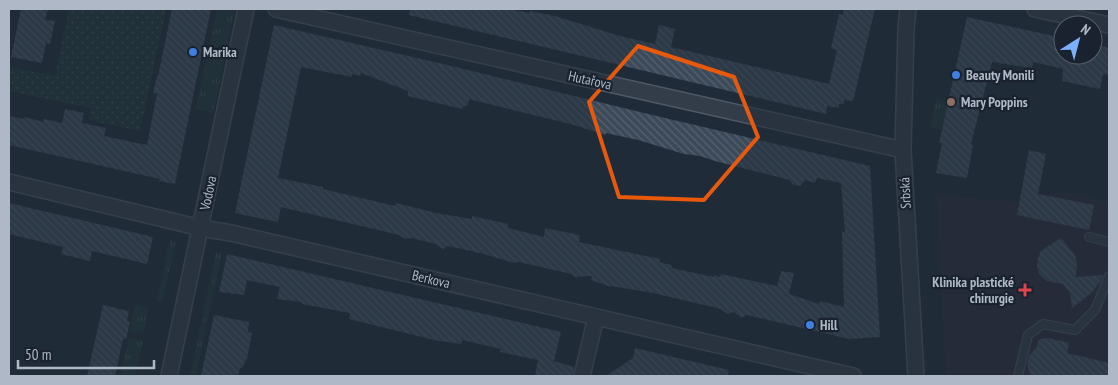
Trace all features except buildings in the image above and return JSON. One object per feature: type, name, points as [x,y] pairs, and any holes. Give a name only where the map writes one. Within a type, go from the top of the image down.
[{"type":"street","name":"Vodova","points":[[169,376],[246,9]]},
{"type":"street","name":"Hutařova","points":[[276,9],[903,150]]},
{"type":"street","name":"Srbská","points":[[908,9],[903,150],[916,376]]},
{"type":"street","points":[[1035,9],[1109,25]]},
{"type":"street","name":"Berkova","points":[[9,182],[200,228],[232,233],[853,376]]},
{"type":"street","points":[[582,376],[596,317]]},
{"type":"lane","points":[[1088,237],[1109,242]]},
{"type":"lane","points":[[1018,376],[1028,336],[1042,324],[1074,330],[1095,310],[1109,276]]},
{"type":"highlighted area","points":[[638,46],[734,77],[758,137],[704,200],[619,197],[589,102]]},
{"type":"shaded area","name":"Klinika plastické chirurgie","points":[[1070,193],[1109,203],[1109,376],[946,376],[937,196],[1019,203],[1020,198],[1036,201],[1038,194]]},
{"type":"green space","points":[[69,9],[166,9],[140,131],[89,120],[91,108],[9,91],[9,67],[55,76]]},
{"type":"green space","points":[[217,9],[235,9],[213,113],[196,109]]},
{"type":"green space","points":[[936,99],[948,102],[941,130],[930,128]]},
{"type":"green space","points":[[170,240],[176,242],[162,302],[157,301]]},
{"type":"green space","points":[[216,252],[222,253],[196,376],[190,376]]},
{"type":"green space","points":[[135,304],[149,308],[145,330],[142,333],[130,331]]},
{"type":"green space","points":[[129,337],[143,341],[134,376],[121,373]]},
{"type":"place","name":"Marika","points":[[193,52]]},
{"type":"place","name":"Beauty Monili","points":[[956,75]]},
{"type":"place","name":"Mary Poppins","points":[[951,102]]},
{"type":"place","name":"Klinika plastické chirurgie","points":[[1025,290]]},
{"type":"place","name":"Hill","points":[[810,325]]}]
